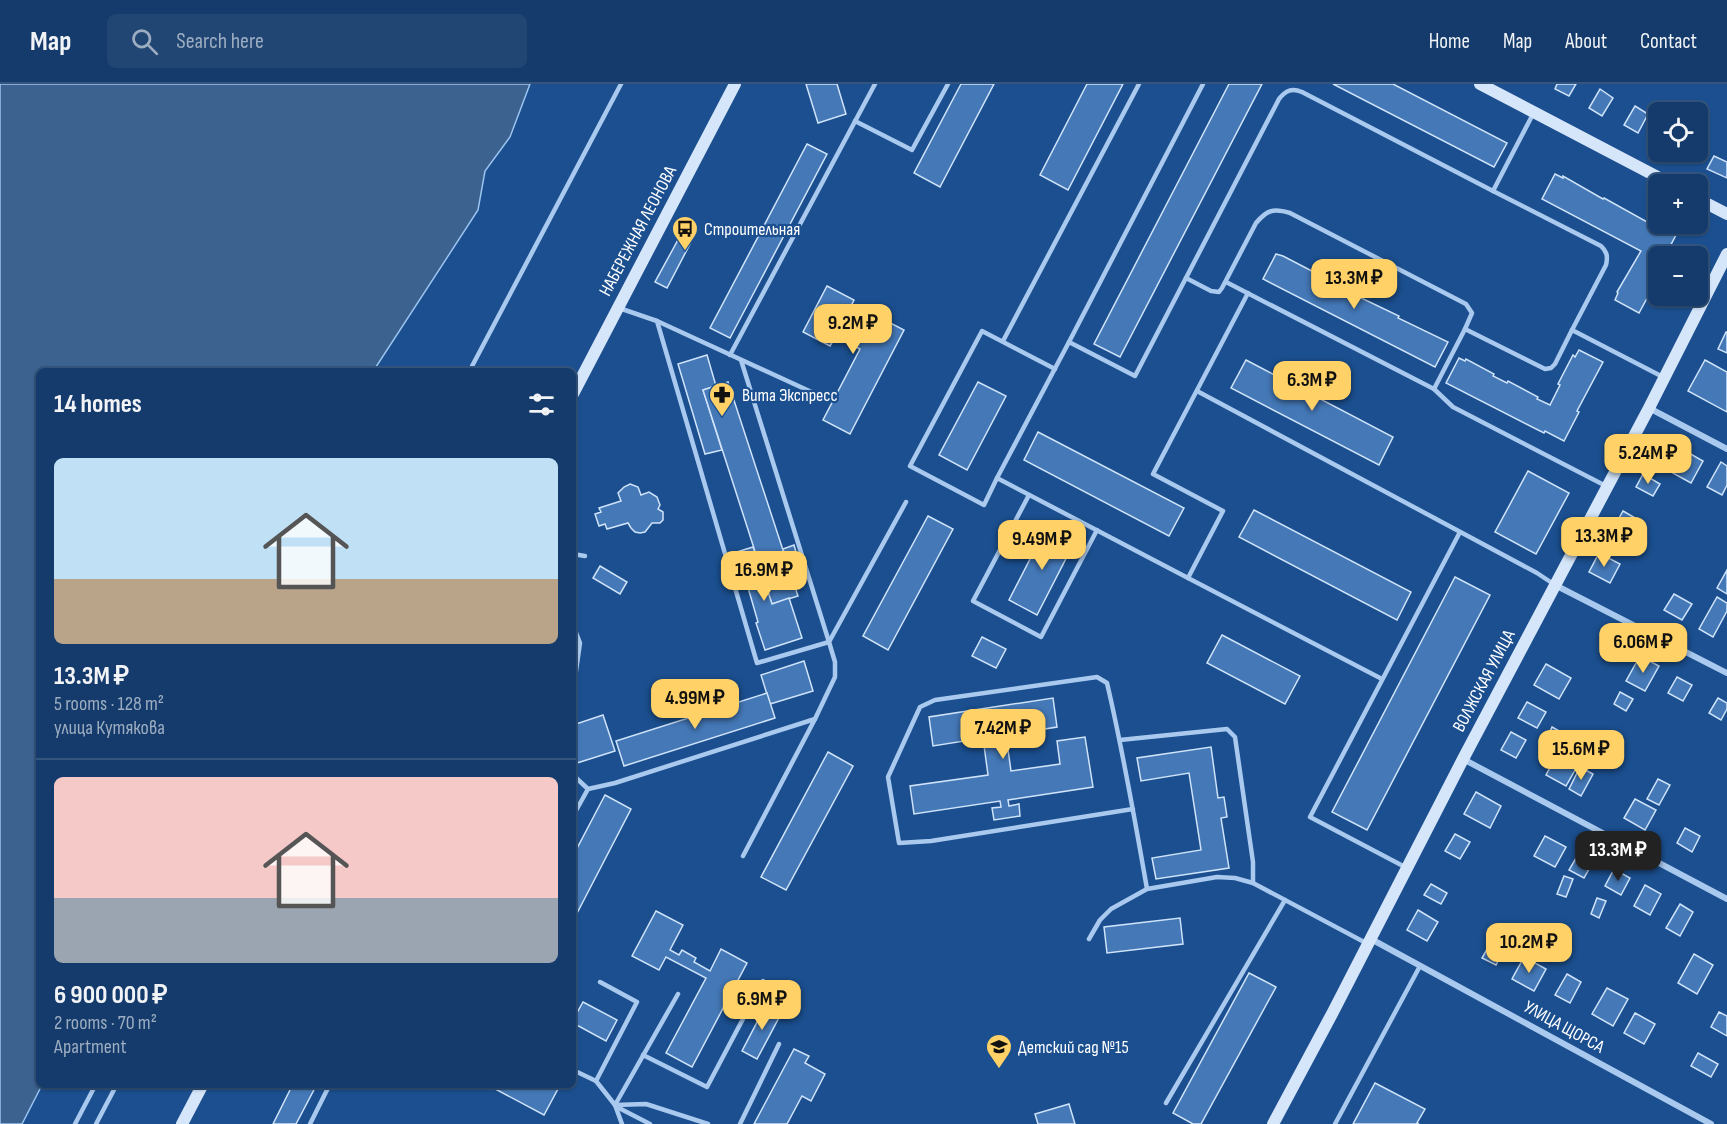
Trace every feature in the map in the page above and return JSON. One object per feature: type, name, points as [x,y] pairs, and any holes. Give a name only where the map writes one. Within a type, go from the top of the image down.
[{"type":"street","name":"НАБЕРЕЖНАЯ ЛЕОНОВА","points":[[576,387],[735,84]]},
{"type":"street","points":[[1480,84],[1652,174]]},
{"type":"street","points":[[1708,204],[1727,214]]},
{"type":"street","name":"ВОЛЖСКАЯ УЛИЦА","points":[[1273,1124],[1665,378],[1727,254]]},
{"type":"street","points":[[1649,408],[1727,449]]},
{"type":"street","points":[[1555,585],[1727,673]]},
{"type":"street","points":[[1463,759],[1727,899]]},
{"type":"street","name":"УЛИЦА ЩОРСА","points":[[1370,942],[1420,966],[1711,1124]]},
{"type":"street","points":[[182,1124],[201,1088]]},
{"type":"lane","points":[[471,368],[621,84]]},
{"type":"lane","points":[[730,355],[875,84]]},
{"type":"lane","points":[[855,121],[912,150],[948,84]]},
{"type":"lane","points":[[1003,342],[1139,84]]},
{"type":"lane","points":[[1055,369],[982,331],[910,466],[984,505],[1055,369],[1203,84]]},
{"type":"lane","points":[[1069,342],[1135,376],[1279,99],[1285,92],[1295,89],[1601,246],[1606,251],[1608,258],[1606,264],[1551,368],[1545,369],[1465,329]]},
{"type":"lane","points":[[1493,191],[1534,112]]},
{"type":"lane","points":[[1186,278],[1214,292],[1219,291],[1226,282],[1256,223],[1270,211],[1280,210],[1290,213],[1466,304],[1472,313],[1434,389]]},
{"type":"lane","points":[[1226,282],[1434,389],[1453,407],[1608,486]]},
{"type":"lane","points":[[1188,578],[1223,511],[1153,474],[1248,293]]},
{"type":"lane","points":[[619,308],[657,321],[818,395]]},
{"type":"lane","points":[[657,321],[757,663],[829,642],[906,502]]},
{"type":"lane","points":[[1572,330],[1665,378]]},
{"type":"lane","points":[[741,360],[835,662],[835,677],[743,856]]},
{"type":"lane","points":[[1197,391],[1537,573],[1555,585]]},
{"type":"lane","points":[[998,478],[1382,679]]},
{"type":"lane","points":[[1029,495],[973,601],[1041,637],[1097,531]]},
{"type":"lane","points":[[1408,868],[1310,817],[1460,532]]},
{"type":"lane","points":[[576,554],[585,556]]},
{"type":"lane","points":[[576,633],[580,643],[576,671]]},
{"type":"lane","points":[[1133,809],[931,841],[899,843],[888,777],[920,707],[935,700],[1098,677],[1107,683],[1120,740],[1133,809],[1147,889]]},
{"type":"lane","points":[[576,811],[588,789],[615,783],[814,719]]},
{"type":"lane","points":[[1120,740],[1227,729],[1235,737],[1253,862],[1253,883]]},
{"type":"lane","points":[[576,778],[588,789]]},
{"type":"lane","points":[[1089,939],[1100,920],[1111,909],[1147,889],[1216,877],[1235,878],[1253,883],[1370,942]]},
{"type":"lane","points":[[1166,1103],[1285,900]]},
{"type":"lane","points":[[1335,1124],[1420,966]]},
{"type":"lane","points":[[643,1055],[707,1087],[763,981]]},
{"type":"lane","points":[[596,1081],[637,1002],[600,982]]},
{"type":"lane","points":[[615,1105],[678,994]]},
{"type":"lane","points":[[740,1124],[779,1044]]},
{"type":"lane","points":[[576,1071],[596,1081],[615,1105],[622,1124]]},
{"type":"lane","points":[[75,1124],[94,1088]]},
{"type":"lane","points":[[96,1124],[115,1088]]},
{"type":"lane","points":[[310,1124],[328,1088]]},
{"type":"lane","points":[[615,1105],[646,1104],[708,1124]]},
{"type":"lane","points":[[615,1105],[650,1124]]},
{"type":"water","points":[[0,84],[530,84],[510,137],[485,171],[478,210],[375,368],[36,368],[36,1088],[40,1088],[22,1124],[0,1124]]},
{"type":"building","points":[[806,84],[837,84],[846,114],[818,123]]},
{"type":"building","points":[[961,84],[994,84],[940,187],[914,173]]},
{"type":"building","points":[[1087,84],[1123,84],[1068,190],[1040,175]]},
{"type":"building","points":[[1229,84],[1262,84],[1120,357],[1094,344]]},
{"type":"building","points":[[1333,84],[1393,84],[1507,143],[1494,167]]},
{"type":"building","points":[[1557,84],[1576,84],[1569,96],[1555,89]]},
{"type":"building","points":[[1600,89],[1613,98],[1602,116],[1589,108]]},
{"type":"building","points":[[1635,106],[1648,114],[1638,133],[1624,125]]},
{"type":"building","points":[[807,144],[827,154],[730,338],[710,328]]},
{"type":"building","points":[[1714,156],[1727,162],[1727,178],[1707,169]]},
{"type":"building","points":[[1555,174],[1563,178],[1563,176],[1647,222],[1648,220],[1648,234],[1676,235],[1670,246],[1648,246],[1648,296],[1639,313],[1615,300],[1617,292],[1641,251],[1542,199]]},
{"type":"building","points":[[679,238],[690,244],[667,288],[655,282]]},
{"type":"building","points":[[1276,254],[1448,342],[1435,367],[1263,279]]},
{"type":"building","points":[[827,286],[854,300],[843,322],[868,334],[877,316],[904,330],[850,434],[823,420],[860,349],[836,336],[830,346],[803,332]]},
{"type":"building","points":[[1727,332],[1727,353],[1718,349]]},
{"type":"building","points":[[1579,350],[1603,362],[1564,441],[1446,383],[1459,358],[1465,361],[1466,359],[1494,374],[1493,376],[1507,383],[1508,381],[1550,405],[1573,355],[1575,357]]},
{"type":"building","points":[[707,355],[716,386],[703,390],[722,450],[705,454],[678,364]]},
{"type":"building","points":[[1246,360],[1393,437],[1379,465],[1231,388]]},
{"type":"building","points":[[1705,360],[1727,372],[1727,412],[1688,391]]},
{"type":"building","points":[[728,382],[798,596],[772,604],[703,390]]},
{"type":"building","points":[[978,382],[1006,396],[967,470],[939,455]]},
{"type":"building","points":[[1038,432],[1184,508],[1169,536],[1024,460]]},
{"type":"building","points":[[1673,444],[1703,461],[1691,483],[1660,466]]},
{"type":"building","points":[[1721,462],[1727,466],[1727,485],[1722,495],[1707,487]]},
{"type":"building","points":[[1528,471],[1569,493],[1536,554],[1495,532]]},
{"type":"building","points":[[1643,474],[1660,484],[1653,496],[1636,487]]},
{"type":"building","points":[[630,484],[638,487],[641,495],[649,492],[657,497],[660,505],[658,509],[663,512],[663,520],[660,523],[652,523],[645,532],[640,533],[635,532],[628,523],[607,529],[605,524],[599,526],[595,514],[601,512],[599,508],[621,501],[618,493]]},
{"type":"building","points":[[1254,510],[1411,592],[1397,620],[1239,537]]},
{"type":"building","points":[[1623,511],[1637,519],[1623,544],[1609,536]]},
{"type":"building","points":[[928,516],[953,529],[888,650],[863,636]]},
{"type":"building","points":[[1047,526],[1075,541],[1037,615],[1009,600]]},
{"type":"building","points":[[794,545],[798,559],[787,563],[783,549]]},
{"type":"building","points":[[753,547],[772,604],[789,598],[802,638],[765,650],[747,584],[736,587],[727,555]]},
{"type":"building","points":[[1599,553],[1620,564],[1610,583],[1589,572]]},
{"type":"building","points":[[600,566],[627,582],[620,594],[593,578]]},
{"type":"building","points":[[1727,570],[1727,594],[1717,588]]},
{"type":"building","points":[[1455,577],[1490,595],[1367,830],[1332,812]]},
{"type":"building","points":[[1674,594],[1692,604],[1682,620],[1664,610]]},
{"type":"building","points":[[1717,597],[1727,603],[1727,611],[1713,637],[1699,629]]},
{"type":"building","points":[[1222,635],[1300,676],[1285,704],[1207,663]]},
{"type":"building","points":[[982,637],[1006,649],[996,668],[972,656]]},
{"type":"building","points":[[1640,656],[1659,666],[1645,691],[1626,681]]},
{"type":"building","points":[[804,661],[813,691],[770,704],[761,675]]},
{"type":"building","points":[[1546,664],[1571,678],[1559,699],[1534,685]]},
{"type":"building","points":[[1677,677],[1692,685],[1683,701],[1668,693]]},
{"type":"building","points":[[1620,692],[1633,699],[1626,711],[1614,704]]},
{"type":"building","points":[[767,693],[775,718],[624,766],[616,741]]},
{"type":"building","points":[[1053,698],[1057,727],[1006,735],[1011,771],[1060,764],[1057,741],[1085,737],[1093,787],[1008,800],[1009,806],[1019,804],[1020,816],[994,820],[992,808],[1001,807],[1000,801],[914,814],[910,786],[988,775],[983,738],[933,746],[929,717]]},
{"type":"building","points":[[1718,698],[1727,703],[1727,709],[1721,720],[1709,713]]},
{"type":"building","points":[[1527,702],[1546,712],[1537,728],[1518,718]]},
{"type":"building","points":[[603,715],[615,751],[577,763],[576,724]]},
{"type":"building","points":[[1552,727],[1563,733],[1559,740],[1549,734]]},
{"type":"building","points":[[1511,732],[1526,740],[1516,758],[1501,750]]},
{"type":"building","points":[[1562,745],[1583,756],[1566,786],[1546,775]]},
{"type":"building","points":[[1211,747],[1218,798],[1224,797],[1227,817],[1221,818],[1229,868],[1156,879],[1152,858],[1201,850],[1189,773],[1141,781],[1137,758]]},
{"type":"building","points":[[828,752],[853,766],[786,890],[761,877]]},
{"type":"building","points":[[1580,767],[1593,774],[1581,796],[1569,789]]},
{"type":"building","points":[[1658,779],[1670,785],[1659,805],[1647,799]]},
{"type":"building","points":[[1476,792],[1501,806],[1490,828],[1464,814]]},
{"type":"building","points":[[605,795],[631,809],[576,915],[576,850]]},
{"type":"building","points":[[1635,799],[1656,810],[1645,830],[1624,818]]},
{"type":"building","points":[[1685,828],[1700,836],[1692,852],[1677,843]]},
{"type":"building","points":[[1455,834],[1470,842],[1460,859],[1445,851]]},
{"type":"building","points":[[1545,836],[1566,847],[1555,867],[1534,856]]},
{"type":"building","points":[[1579,853],[1593,862],[1584,878],[1569,870]]},
{"type":"building","points":[[1614,869],[1630,878],[1621,895],[1605,886]]},
{"type":"building","points":[[1564,876],[1573,879],[1566,897],[1557,894]]},
{"type":"building","points":[[1431,884],[1447,893],[1441,904],[1424,895]]},
{"type":"building","points":[[1645,885],[1661,894],[1650,915],[1634,906]]},
{"type":"building","points":[[1597,898],[1606,901],[1599,918],[1591,914]]},
{"type":"building","points":[[1680,904],[1693,912],[1680,936],[1666,928]]},
{"type":"building","points":[[1418,910],[1438,922],[1427,941],[1407,930]]},
{"type":"building","points":[[656,911],[683,925],[670,950],[679,955],[682,950],[696,958],[694,962],[710,971],[721,949],[747,963],[692,1067],[666,1053],[706,978],[666,957],[659,970],[632,956]]},
{"type":"building","points":[[1180,918],[1183,944],[1107,953],[1104,927]]},
{"type":"building","points":[[1493,939],[1506,946],[1496,965],[1482,958]]},
{"type":"building","points":[[1694,954],[1713,965],[1697,994],[1678,983]]},
{"type":"building","points":[[1524,957],[1546,969],[1534,991],[1512,979]]},
{"type":"building","points":[[1249,973],[1276,987],[1201,1124],[1193,1124],[1173,1113]]},
{"type":"building","points":[[1567,974],[1581,982],[1570,1003],[1555,995]]},
{"type":"building","points":[[1607,988],[1628,999],[1613,1026],[1592,1014]]},
{"type":"building","points":[[583,1002],[617,1020],[606,1041],[576,1025],[576,1015]]},
{"type":"building","points":[[767,1003],[782,1012],[757,1059],[742,1051]]},
{"type":"building","points":[[1719,1012],[1727,1016],[1727,1036],[1711,1027]]},
{"type":"building","points":[[1635,1013],[1655,1024],[1644,1044],[1624,1033]]},
{"type":"building","points":[[794,1049],[809,1056],[805,1063],[825,1074],[811,1101],[802,1096],[787,1124],[754,1124]]},
{"type":"building","points":[[1698,1053],[1718,1064],[1711,1077],[1691,1066]]},
{"type":"building","points":[[1375,1083],[1425,1109],[1417,1123],[1419,1124],[1353,1124]]},
{"type":"building","points":[[291,1088],[315,1088],[296,1124],[273,1124]]},
{"type":"building","points":[[493,1088],[558,1088],[544,1115]]},
{"type":"building","points":[[1069,1104],[1075,1124],[1038,1124],[1035,1114]]},
{"type":"place","name":"Строительная","points":[[685,252]]},
{"type":"place","name":"Вита Экспресс","points":[[722,418]]},
{"type":"place","name":"Детский сад №15","points":[[999,1070]]}]
